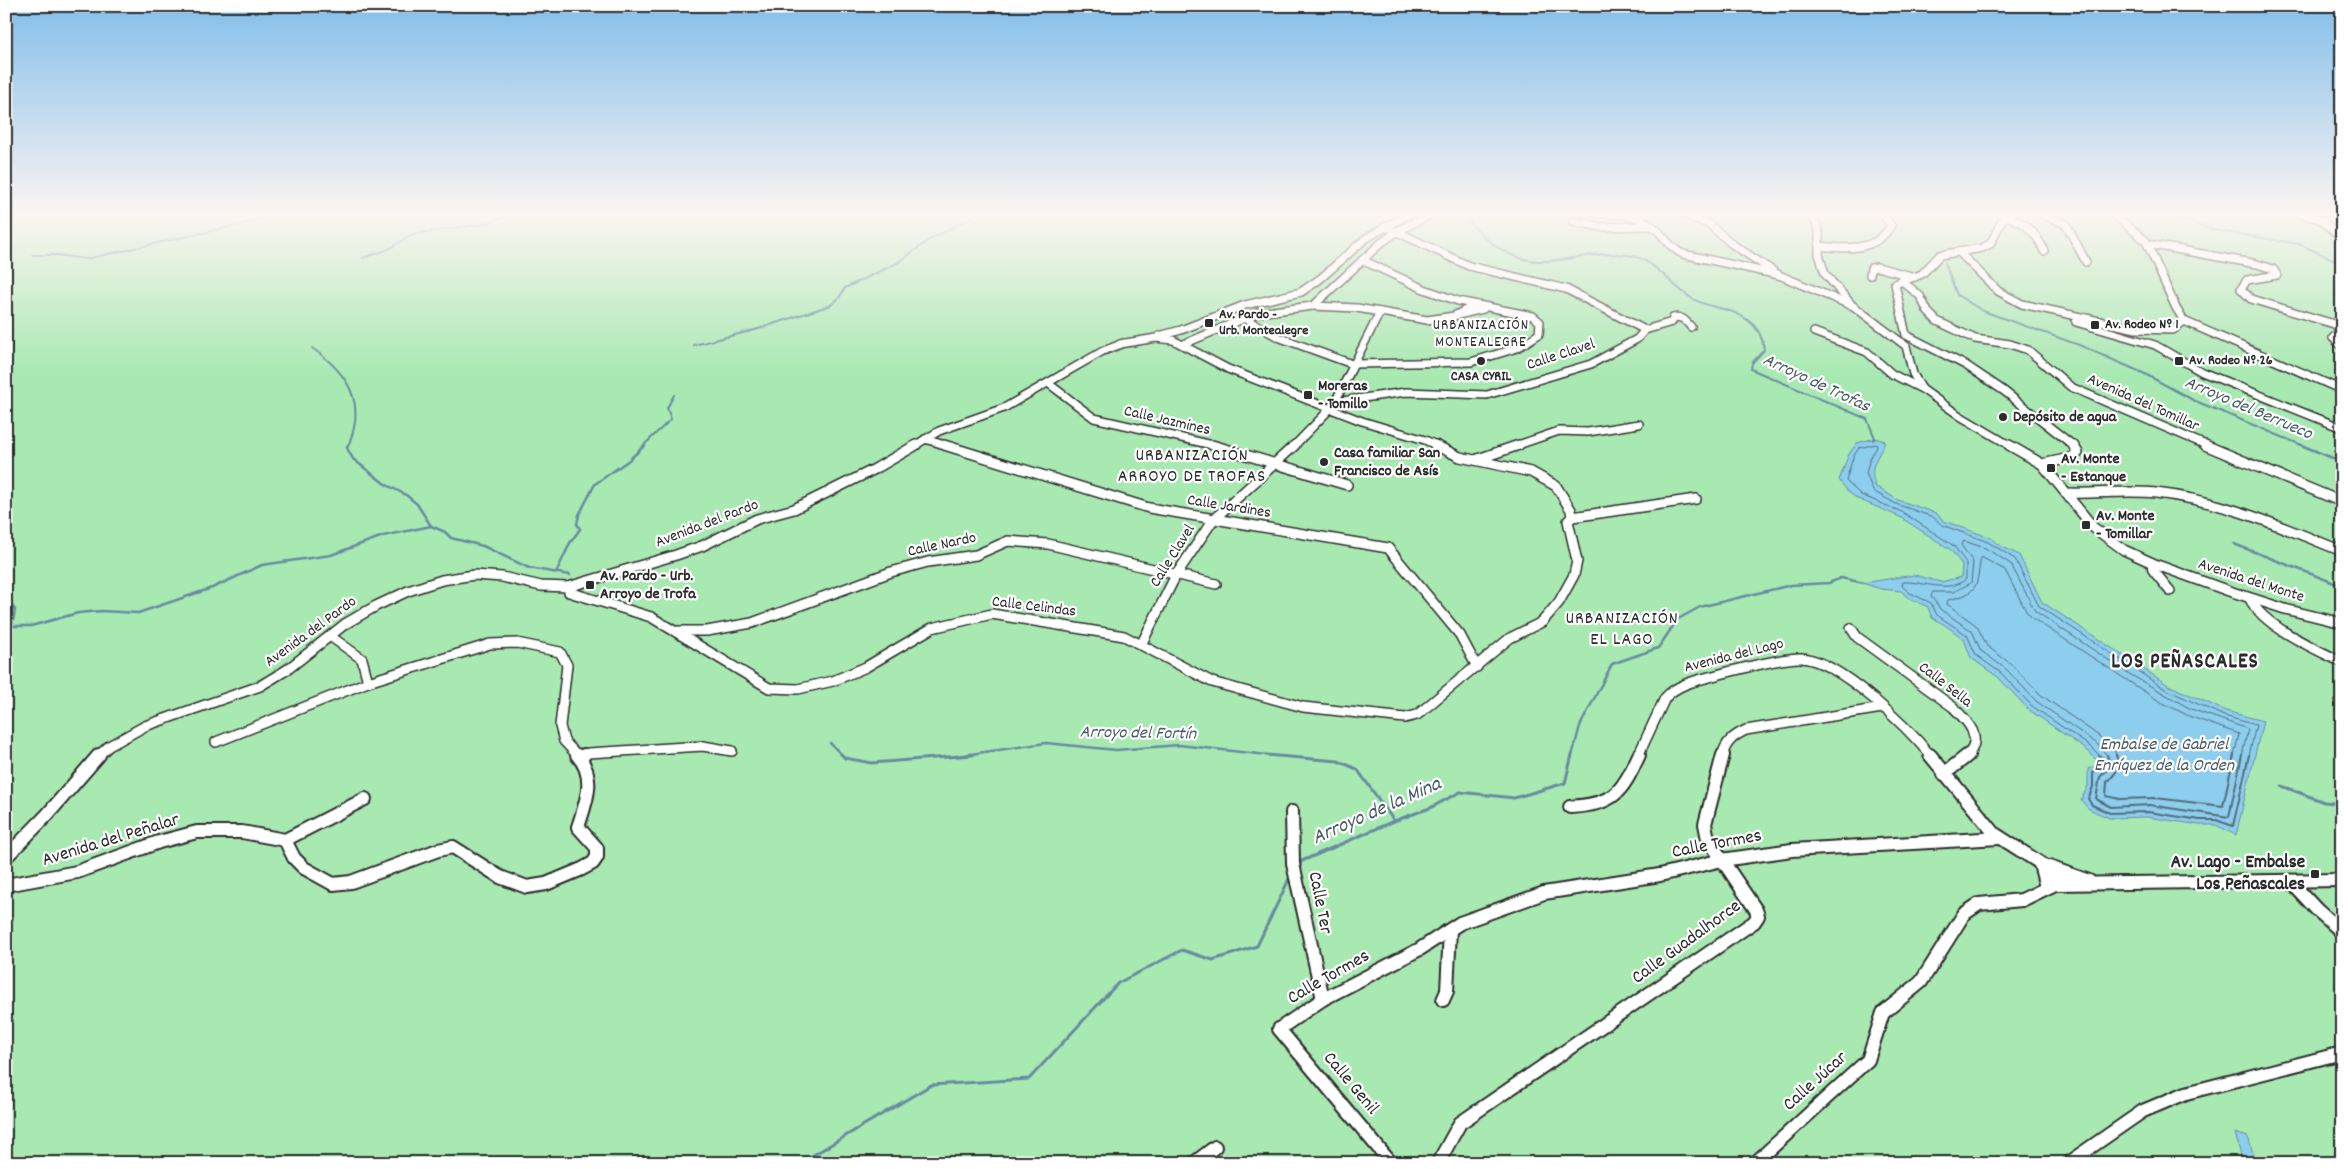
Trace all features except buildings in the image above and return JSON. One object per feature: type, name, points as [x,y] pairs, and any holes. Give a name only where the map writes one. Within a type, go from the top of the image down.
[{"type":"street","points":[[1176,339],[1189,328],[1244,305],[1282,299],[1306,290],[1334,268]]},
{"type":"street","points":[[1313,306],[1354,268]]},
{"type":"street","points":[[1244,318],[1278,338],[1352,364],[1471,362],[1484,360],[1513,349],[1536,338],[1539,334],[1540,322],[1536,317],[1475,305],[1424,289],[1378,268]]},
{"type":"street","points":[[1476,268],[1566,289],[1645,330]]},
{"type":"street","points":[[1745,268],[1779,275]]},
{"type":"street","points":[[1768,268],[1779,275],[1852,306]]},
{"type":"street","points":[[1822,268],[1825,274],[1852,306],[1890,333],[1967,366],[2004,391],[2074,445],[2078,453],[2070,458],[2042,464]]},
{"type":"street","points":[[1870,275],[1871,268],[1874,268]]},
{"type":"street","points":[[1879,268],[1915,277]]},
{"type":"street","points":[[1906,340],[1895,284],[1901,280],[1922,274],[1928,268]]},
{"type":"street","points":[[1974,268],[1998,291],[2022,304],[2156,345],[2202,372],[2342,428]]},
{"type":"street","points":[[2158,268],[2176,308],[2184,321],[2201,326],[2342,390]]},
{"type":"street","points":[[2268,268],[2273,269],[2277,274],[2247,280],[2242,289],[2246,296],[2258,302],[2307,315],[2340,327],[2341,330],[2333,338],[2342,346]]},
{"type":"street","name":"Avenida del Tomillar","points":[[1901,280],[1920,296],[1931,317],[1946,326],[1975,339],[2021,346],[2071,387],[2085,395],[2342,502]]},
{"type":"street","points":[[2022,304],[2150,331],[2173,330],[2184,321]]},
{"type":"street","points":[[1454,316],[1475,305]]},
{"type":"street","points":[[1176,339],[1257,314],[1313,306],[1380,312],[1427,320],[1454,316],[1485,307]]},
{"type":"street","points":[[2044,309],[2050,314]]},
{"type":"street","points":[[1332,406],[1380,312]]},
{"type":"street","name":"Calle Clavel","points":[[1141,645],[1176,575],[1213,520],[1277,463],[1332,406],[1406,392],[1487,395],[1591,364],[1637,339],[1645,330],[1672,322],[1673,318],[1677,316],[1684,319],[1691,327]]},
{"type":"street","points":[[1176,339],[1189,328]]},
{"type":"street","points":[[1814,332],[1867,352],[1892,374],[1922,389]]},
{"type":"street","name":"Avenida del Pardo","points":[[6,857],[36,829],[107,748],[118,740],[166,717],[259,686],[280,675],[330,636],[382,602],[428,583],[461,576],[485,574],[555,587],[568,587],[676,555],[702,546],[757,519],[794,509],[874,469],[954,424],[1004,408],[1103,351],[1120,344],[1156,338],[1176,339]]},
{"type":"street","points":[[1176,339],[1221,366],[1332,406],[1388,430],[1416,437],[1452,454],[1531,472],[1550,480],[1571,510],[1572,517],[1696,499]]},
{"type":"street","name":"Avenida del Monte","points":[[1906,340],[1916,382],[1922,389],[1960,416],[2042,464],[2068,493],[2091,525],[2122,549],[2152,563],[2250,599],[2300,614],[2342,622]]},
{"type":"street","points":[[1906,382],[1916,382]]},
{"type":"street","name":"Calle Jazmines","points":[[1048,383],[1094,418],[1217,446],[1347,485]]},
{"type":"street","points":[[1473,460],[1559,431],[1588,432],[1639,424]]},
{"type":"street","name":"Calle Jardines","points":[[925,440],[1149,508],[1388,548],[1460,634],[1477,667]]},
{"type":"street","points":[[2068,493],[2129,490],[2200,501],[2266,520],[2342,551]]},
{"type":"street","name":"Calle Celindas","points":[[568,587],[569,592],[651,617],[678,631],[726,664],[769,688],[798,689],[833,681],[866,667],[932,628],[992,614],[1124,636],[1191,672],[1230,687],[1303,707],[1406,718],[1417,715],[1510,638],[1542,622],[1559,602],[1574,575],[1578,561],[1568,521],[1572,517]]},
{"type":"street","name":"Calle Nardo","points":[[678,631],[707,631],[752,623],[891,572],[928,562],[976,555],[1008,541],[1048,544],[1216,584]]},
{"type":"street","points":[[2152,563],[2153,570],[2170,591]]},
{"type":"street","points":[[2250,599],[2252,608],[2289,634],[2342,662]]},
{"type":"street","name":"Calle Sella","points":[[1851,628],[1857,637],[1953,707],[1966,719],[1974,731],[1977,741],[1973,751],[1944,774]]},
{"type":"street","points":[[330,636],[362,659],[368,682]]},
{"type":"street","points":[[216,742],[368,682],[502,642],[560,652],[567,665],[560,726],[564,741],[586,766],[588,795],[578,827],[596,845],[596,859],[587,867],[540,886],[527,888],[515,884],[453,847],[438,850],[351,882],[333,884],[304,868],[294,858],[285,840],[366,799]]},
{"type":"street","name":"Avenida del Lago","points":[[1570,807],[1596,805],[1618,792],[1626,783],[1665,698],[1671,691],[1707,677],[1789,659],[1814,660],[1836,670],[1915,737],[1999,838],[2040,863],[2065,884],[2342,880]]},
{"type":"street","name":"Calle Guadalhorce","points":[[1438,1163],[1460,1123],[1754,922],[1758,916],[1756,910],[1708,838],[1705,824],[1726,746],[1735,735],[1746,730],[1882,708]]},
{"type":"street","points":[[580,757],[588,754],[704,746],[732,751]]},
{"type":"street","name":"Calle Ter","points":[[1292,812],[1293,864],[1305,925],[1323,999]]},
{"type":"street","name":"Avenida del Peñalar","points":[[6,885],[36,882],[76,872],[170,838],[200,832],[231,830],[256,832],[285,840]]},
{"type":"street","name":"Calle Tormes","points":[[1279,1029],[1323,999],[1420,949],[1460,923],[1544,893],[1660,875],[1722,860],[1792,850],[1999,838]]},
{"type":"street","points":[[2040,863],[2046,887]]},
{"type":"street","name":"Avenida del Lago","points":[[2040,863],[2095,883]]},
{"type":"street","points":[[2291,882],[2316,910],[2342,932]]},
{"type":"street","name":"Calle Júcar","points":[[1755,1163],[1868,1060],[1883,1013],[1921,982],[1964,914],[1979,904],[2022,900],[2046,887],[2065,884]]},
{"type":"street","points":[[1443,1000],[1447,991],[1450,930]]},
{"type":"street","name":"Calle Genil","points":[[1279,1029],[1391,1163]]},
{"type":"street","points":[[2068,1163],[2143,1111],[2186,1093],[2342,1053]]},
{"type":"street","points":[[1194,1163],[1215,1147]]},
{"type":"green space","points":[[6,268],[2342,268],[2342,1163],[6,1163]]},
{"type":"water","name":"Embalse de Gabriel Enríquez de la Orden","points":[[1875,438],[1885,441],[1873,467],[1875,486],[1898,500],[1936,513],[1944,521],[1991,538],[1997,544],[2019,555],[2042,602],[2168,685],[2226,711],[2263,721],[2236,835],[2216,825],[2200,825],[2147,817],[2109,818],[2089,809],[2081,800],[2088,786],[2088,769],[2100,764],[2088,751],[2028,709],[1998,677],[1971,658],[1964,639],[1932,618],[1928,607],[1907,597],[1901,591],[1881,589],[1862,583],[1914,575],[1941,582],[1961,577],[1962,565],[1951,550],[1900,517],[1858,499],[1848,492],[1839,480],[1849,454],[1857,443]]},
{"type":"water","points":[[2235,1133],[2248,1137],[2255,1160],[2241,1156]]},
{"type":"waterway","points":[[694,345],[755,330],[831,305],[839,298],[845,288],[887,268]]},
{"type":"waterway","name":"Arroyo de Trofas","points":[[1655,268],[1693,299],[1742,316],[1755,327],[1760,334],[1764,350],[1752,363],[1751,369],[1867,419],[1875,438],[1873,440]]},
{"type":"waterway","name":"Arroyo del Berrueco","points":[[1947,268],[1957,295],[1983,311],[2079,345],[2143,373],[2193,400],[2304,446]]},
{"type":"waterway","name":"Arroyo del Fortín","points":[[312,348],[335,368],[351,390],[355,416],[348,446]]},
{"type":"waterway","points":[[643,446],[671,419],[667,408],[674,395]]},
{"type":"waterway","name":"Arroyo del Fortín","points":[[348,445],[347,448],[353,459],[385,484],[406,495],[417,504],[431,526]]},
{"type":"waterway","points":[[556,573],[570,543],[580,529],[577,524],[579,515],[595,484],[629,460],[645,445]]},
{"type":"waterway","name":"Arroyo del Berrueco","points":[[2301,445],[2342,462]]},
{"type":"waterway","points":[[6,596],[15,610],[12,626],[31,626],[78,613],[101,611],[138,613],[212,588],[262,565],[331,555],[383,536],[431,526]]},
{"type":"waterway","name":"Arroyo del Fortín","points":[[431,526],[445,532],[451,538],[483,546],[529,568],[556,573]]},
{"type":"waterway","points":[[2234,544],[2342,586]]},
{"type":"waterway","name":"Arroyo del Fortín","points":[[556,573],[570,575]]},
{"type":"waterway","name":"Arroyo de la Mina","points":[[1572,756],[1580,726],[1612,664],[1658,648],[1678,619],[1700,607],[1791,585],[1829,583],[1841,578],[1864,583]]},
{"type":"waterway","name":"Arroyo del Fortín","points":[[830,743],[845,758],[872,763],[973,755]]},
{"type":"waterway","name":"Arroyo del Fortín","points":[[957,756],[1046,743],[1116,750],[1179,745],[1270,755]]},
{"type":"waterway","name":"Arroyo del Fortín","points":[[1266,755],[1270,755]]},
{"type":"waterway","name":"Arroyo del Fortín","points":[[1270,755],[1338,761],[1357,769],[1394,821]]},
{"type":"waterway","name":"Arroyo del Fortín","points":[[1270,755],[1276,756]]},
{"type":"waterway","name":"Arroyo de la Mina","points":[[1394,821],[1430,808],[1460,792],[1514,798],[1565,783],[1572,755]]},
{"type":"waterway","name":"Arroyo de Trofas","points":[[2282,786],[2324,802],[2342,804]]},
{"type":"waterway","name":"Arroyo de la Mina","points":[[1298,867],[1302,861],[1394,821]]},
{"type":"waterway","name":"Arroyo de la Mina","points":[[800,1163],[931,1085],[1029,1079],[1118,983],[1182,950],[1213,960],[1257,946],[1291,875]]},
{"type":"place","name":"Av. Pardo - Urb. Montealegre","points":[[1209,323]]},
{"type":"place","name":"Av. Rodeo Nº 1","points":[[2095,325]]},
{"type":"place","name":"CASA CYRIL","points":[[1481,361]]},
{"type":"place","name":"Av. Rodeo Nº 26","points":[[2179,361]]},
{"type":"place","name":"Moreras - Tomillo","points":[[1308,395]]},
{"type":"place","name":"Depósito de agua","points":[[2003,417]]},
{"type":"place","name":"Casa familiar San Francisco de Asís","points":[[1324,462]]},
{"type":"place","name":"Av. Monte - Estanque","points":[[2051,468]]},
{"type":"place","name":"Av. Monte - Tomillar","points":[[2086,525]]},
{"type":"place","name":"Av. Pardo - Urb. Arroyo de Trofa","points":[[590,585]]},
{"type":"place","name":"Av. Lago - Embalse Los Peñascales","points":[[2315,874]]},
{"type":"district","name":"URBANIZACIÓN MONTEALEGRE","points":[[1481,334]]},
{"type":"district","name":"URBANIZACIÓN ARROYO DE TROFAS","points":[[1192,466]]},
{"type":"district","name":"URBANIZACIÓN EL LAGO","points":[[1622,629]]},
{"type":"district","name":"LOS PEÑASCALES","points":[[2185,663]]}]
